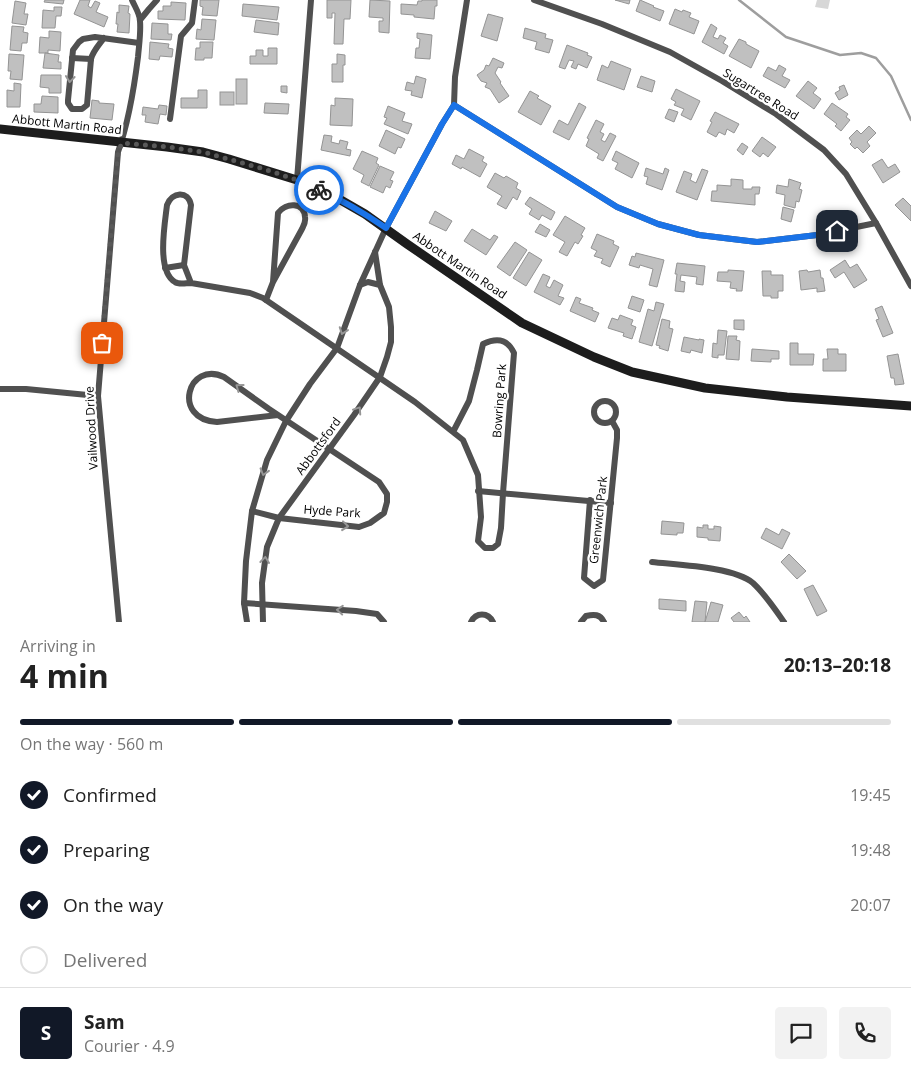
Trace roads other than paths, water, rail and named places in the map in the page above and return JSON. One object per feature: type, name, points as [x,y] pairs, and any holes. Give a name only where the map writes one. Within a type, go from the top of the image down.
[{"type":"main road","name":"Abbott Martin Road","points":[[0,129],[203,152],[297,180],[332,195],[365,214],[522,323],[594,357],[632,372],[705,388],[787,397],[911,406]]},
{"type":"street","points":[[132,0],[140,20]]},
{"type":"street","points":[[140,20],[157,0]]},
{"type":"street","points":[[170,119],[181,36],[192,23],[195,0]]},
{"type":"street","points":[[297,180],[311,0]]},
{"type":"street","points":[[247,622],[244,603],[246,560],[252,511],[267,460],[286,420],[336,348],[360,285],[386,228],[454,105],[455,77],[467,0]]},
{"type":"street","name":"Sugartree Road","points":[[534,0],[602,24],[670,52],[776,114],[824,150],[846,174],[911,286]]},
{"type":"street","name":"Vailwood Drive","points":[[119,622],[98,396],[118,152],[122,143],[135,84],[140,20]]},
{"type":"street","points":[[104,38],[90,59],[87,105],[82,109],[72,108],[68,103],[72,58],[75,46],[83,39],[95,37],[104,38],[139,43]]},
{"type":"street","points":[[72,58],[90,59]]},
{"type":"street","points":[[454,105],[617,207],[658,224],[699,235],[757,242],[817,235],[876,223]]},
{"type":"street","points":[[184,265],[165,268],[163,254],[166,205],[169,199],[179,195],[185,195],[190,200],[191,206],[184,265],[191,283]]},
{"type":"street","points":[[266,300],[273,282],[305,222],[302,209],[294,205],[287,205],[278,213],[273,282]]},
{"type":"street","name":"Abbottsford","points":[[263,622],[262,583],[267,547],[279,518],[380,377],[387,357],[391,342],[391,326],[388,307],[380,285],[375,252]]},
{"type":"street","name":"Bowring Park","points":[[165,268],[174,282],[250,293],[266,300],[380,377],[415,402],[453,432],[464,440],[478,474],[481,517],[478,540],[485,548],[493,548],[498,544],[501,528],[514,353],[511,346],[493,339],[483,344],[469,402],[453,432]]},
{"type":"street","points":[[360,285],[368,282],[380,285]]},
{"type":"street","name":"Hyde Park","points":[[252,511],[279,518],[359,527],[370,523],[384,513],[387,502],[387,494],[379,482],[219,374],[206,374],[200,377],[195,381],[189,393],[190,405],[193,410],[197,415],[208,421],[217,422],[278,415]]},
{"type":"street","points":[[0,388],[98,396]]},
{"type":"street","name":"Greenwich Park","points":[[590,500],[584,578],[594,586],[603,580],[617,438],[617,430],[612,421]]},
{"type":"street","points":[[478,491],[611,503]]},
{"type":"street","points":[[652,562],[731,572],[752,582],[769,600],[784,622]]},
{"type":"street","points":[[244,603],[356,611],[378,614],[384,622]]},
{"type":"street","points":[[471,622],[478,614],[490,617],[493,622]]},
{"type":"street","points":[[581,622],[586,616],[594,615],[600,616],[604,622]]},
{"type":"waterway","points":[[739,0],[786,37],[840,55],[861,53],[876,58],[891,76],[911,120]]}]
